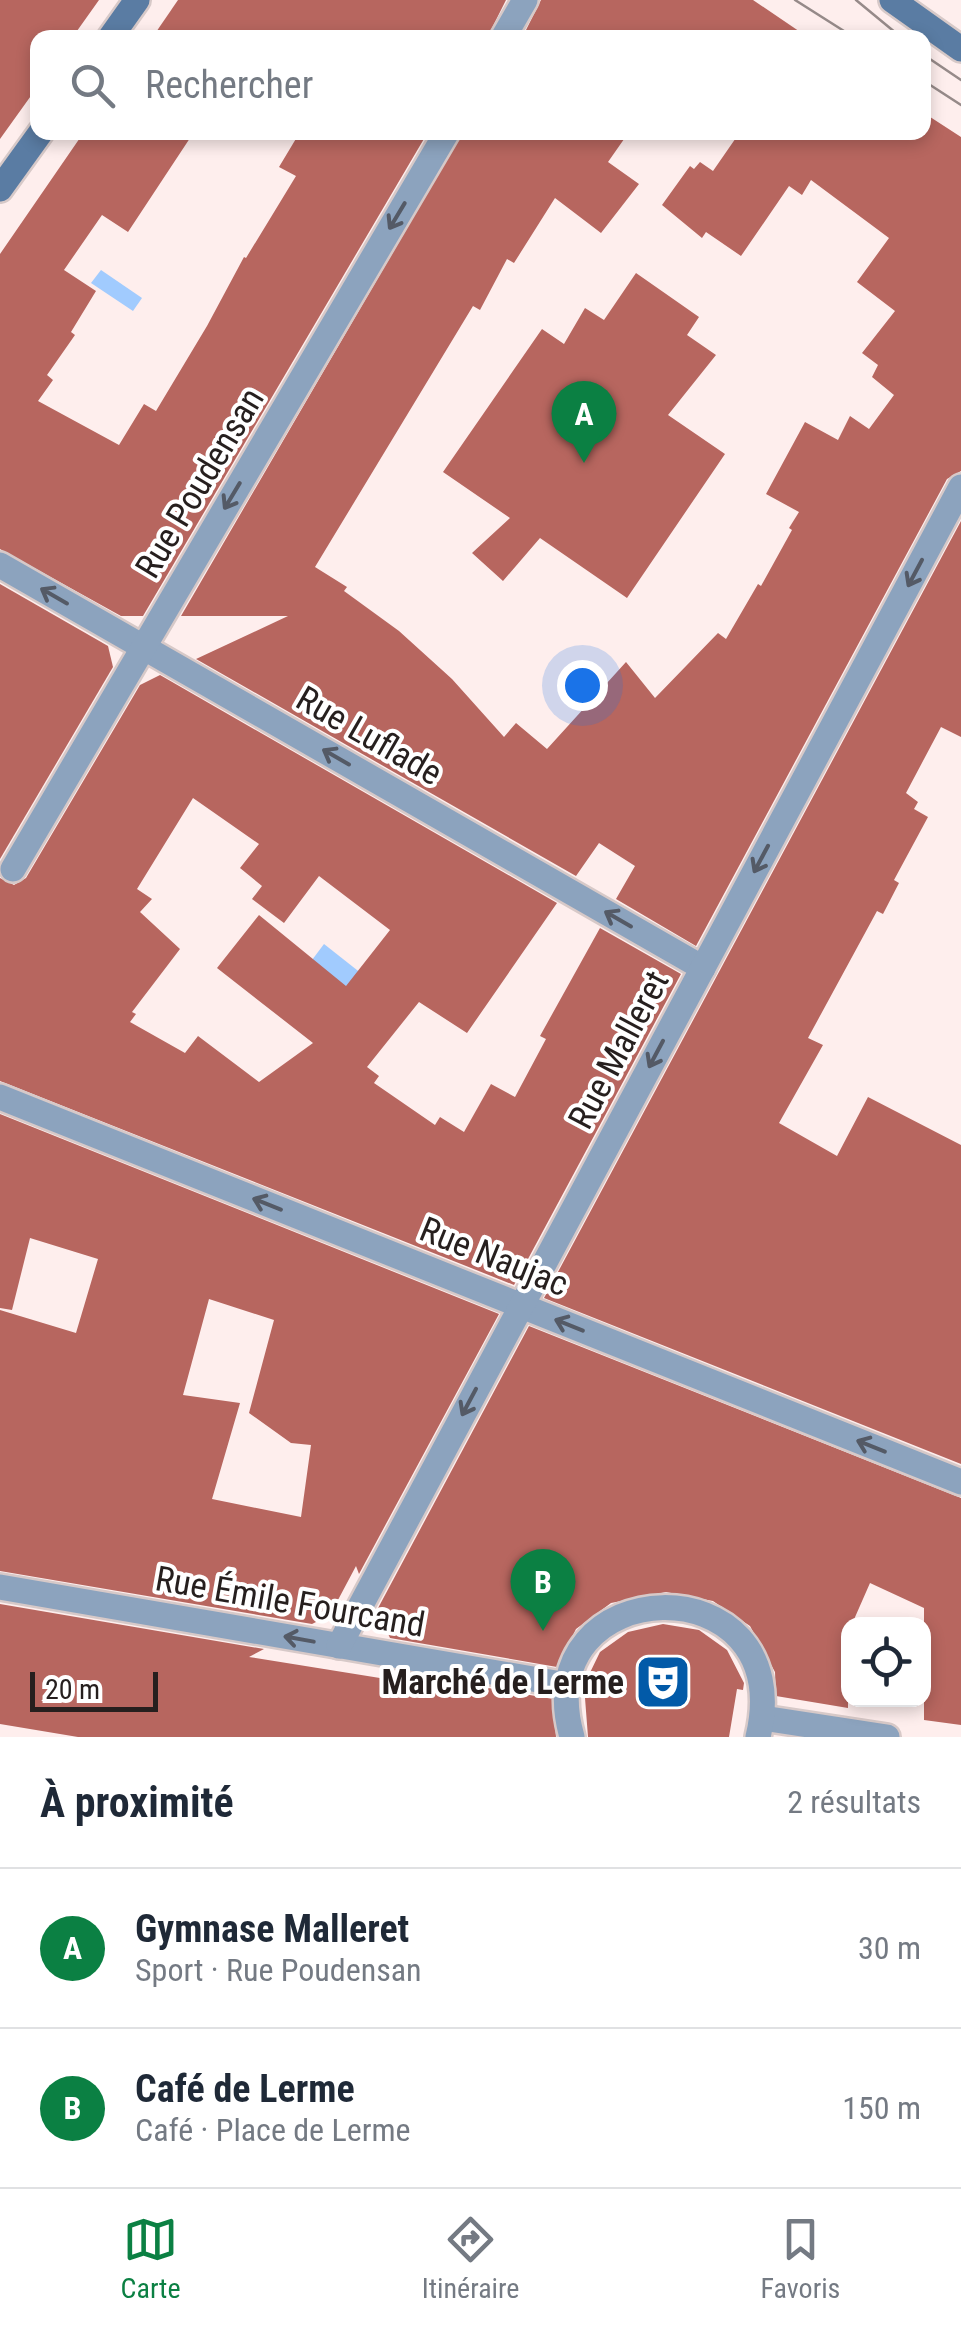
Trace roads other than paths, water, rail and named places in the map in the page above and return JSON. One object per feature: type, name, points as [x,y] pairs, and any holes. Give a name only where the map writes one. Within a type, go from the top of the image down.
[{"type":"street","points":[[116,30],[137,0]]},
{"type":"street","points":[[508,30],[525,0]]},
{"type":"street","points":[[892,0],[961,49]]},
{"type":"street","points":[[0,189],[35,140]]},
{"type":"street","name":"Rue Poudensan","points":[[13,869],[442,140]]},
{"type":"street","name":"Rue Malleret","points":[[339,1646],[961,487]]},
{"type":"street","name":"Rue Luflade","points":[[0,565],[702,968]]},
{"type":"street","name":"Rue Naujac","points":[[0,1097],[961,1482]]},
{"type":"street","name":"Rue Émile Fourcand","points":[[0,1587],[567,1685]]},
{"type":"street","points":[[572,1737],[566,1717],[567,1685],[577,1656],[596,1632],[621,1615],[650,1606],[681,1606],[710,1616],[734,1634],[753,1659],[762,1687],[761,1727],[887,1737]]},
{"type":"water","points":[[101,270],[142,298],[133,311],[91,283]]},
{"type":"water","points":[[324,944],[362,974],[347,993],[309,964]]},
{"type":"tram line","points":[[795,0],[842,30]]},
{"type":"tram line","points":[[856,0],[892,30]]},
{"type":"tram line","points":[[931,60],[961,80]]},
{"type":"tram line","points":[[931,86],[961,105]]},
{"type":"place","name":"Gymnase Malleret","points":[[584,463]]},
{"type":"place","name":"Café de Lerme","points":[[543,1631]]},
{"type":"place","name":"Marché de Lerme","points":[[663,1682]]}]
